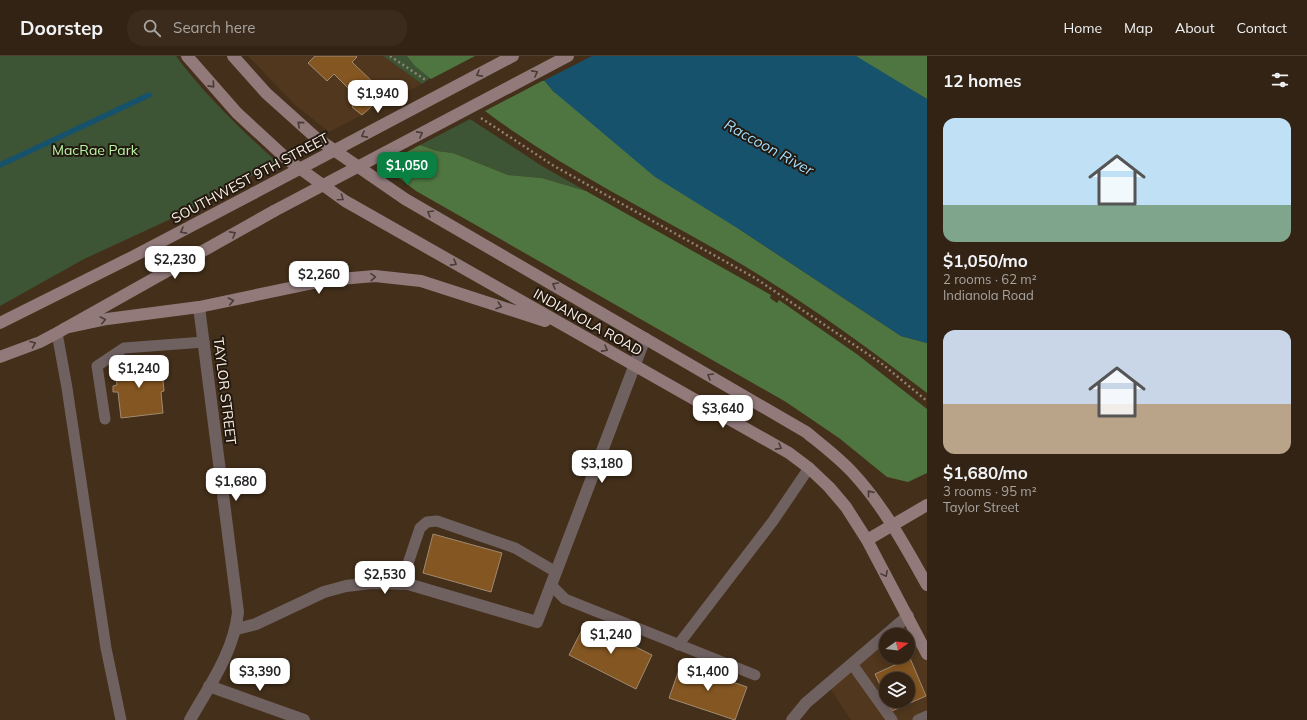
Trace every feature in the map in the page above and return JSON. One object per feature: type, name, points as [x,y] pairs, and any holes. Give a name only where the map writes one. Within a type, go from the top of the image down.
[{"type":"main road","name":"INDIANOLA ROAD","points":[[187,56],[237,113],[288,160],[345,201],[790,453],[810,468],[829,487],[846,508],[867,540],[927,654]]},
{"type":"main road","name":"INDIANOLA ROAD","points":[[233,56],[266,92],[315,137],[405,199],[806,432],[852,472],[873,497],[892,525],[927,585]]},
{"type":"main road","name":"SOUTHWEST 9TH STREET","points":[[0,324],[126,261],[513,56]]},
{"type":"main road","points":[[0,357],[40,342],[61,331],[274,211],[568,56]]},
{"type":"main road","points":[[61,331],[107,319],[200,307],[328,280],[374,276],[421,281],[571,330]]},
{"type":"main road","points":[[867,540],[927,505]]},
{"type":"street","name":"TAYLOR STREET","points":[[190,720],[231,645],[237,629],[238,612],[200,307]]},
{"type":"street","points":[[237,629],[256,624],[324,592],[346,586],[372,583],[401,584],[428,590],[537,622],[646,338]]},
{"type":"street","points":[[792,720],[806,703],[908,616]]},
{"type":"street","points":[[209,686],[304,720]]},
{"type":"lane","points":[[61,331],[67,388],[106,648],[121,720]]},
{"type":"lane","points":[[105,419],[97,366],[124,348],[204,342]]},
{"type":"lane","points":[[678,645],[774,521],[810,468]]},
{"type":"lane","points":[[401,584],[420,528],[427,522],[437,521],[515,548],[556,572]]},
{"type":"lane","points":[[551,585],[565,599],[755,675]]},
{"type":"lane","points":[[852,664],[892,720]]},
{"type":"lane","points":[[918,720],[927,716]]},
{"type":"path","points":[[390,56],[427,81]]},
{"type":"path","points":[[478,115],[554,166],[722,259],[767,286],[881,363],[927,400]]},
{"type":"shaded area","points":[[248,56],[383,56],[422,84],[329,132],[295,105]]},
{"type":"shaded area","points":[[908,616],[914,628],[894,628]]},
{"type":"shaded area","points":[[915,630],[927,654],[927,720],[851,720],[827,684],[879,640],[879,664],[915,664]]},
{"type":"green space","name":"MacRae Park","points":[[0,56],[176,56],[224,111],[277,162],[186,212],[84,259],[0,306]]},
{"type":"green space","points":[[383,56],[462,56],[422,84]]},
{"type":"green space","points":[[407,56],[475,56],[431,79],[415,66]]},
{"type":"green space","points":[[856,56],[927,56],[927,99],[865,63]]},
{"type":"green space","points":[[544,80],[553,91],[742,231],[901,336],[927,343],[927,393],[876,354],[797,299],[743,265],[569,167],[485,111]]},
{"type":"green space","points":[[470,119],[542,166],[586,191],[542,178],[508,175],[453,153],[437,151],[420,145]]},
{"type":"green space","points":[[420,145],[437,151],[453,153],[508,175],[542,178],[586,191],[771,295],[770,298],[777,303],[779,300],[858,355],[927,409],[927,473],[908,482],[887,477],[839,438],[786,402],[416,191],[382,165]]},
{"type":"water","name":"Raccoon River","points":[[502,56],[856,56],[927,99],[927,343],[901,336],[742,231],[655,177],[553,91],[544,80]]},
{"type":"pier","points":[[500,56],[592,56],[543,81]]},
{"type":"building","points":[[315,56],[356,56],[357,57],[352,62],[385,94],[362,115],[352,107],[358,98],[334,74],[327,81],[308,63]]},
{"type":"building","points":[[157,360],[159,380],[163,380],[164,391],[161,392],[163,413],[121,418],[118,392],[113,392],[113,386],[117,385],[115,365]]},
{"type":"building","points":[[433,534],[502,553],[491,592],[423,573]]},
{"type":"building","points":[[586,622],[652,655],[636,689],[569,655]]},
{"type":"building","points":[[681,664],[747,687],[735,720],[669,698]]},
{"type":"building","points":[[897,664],[913,664],[926,696],[915,701],[915,672],[879,672]]},
{"type":"building","points":[[879,672],[879,683],[875,674]]},
{"type":"building","points":[[890,708],[899,708],[892,711]]},
{"type":"waterway","points":[[0,165],[149,95]]}]
